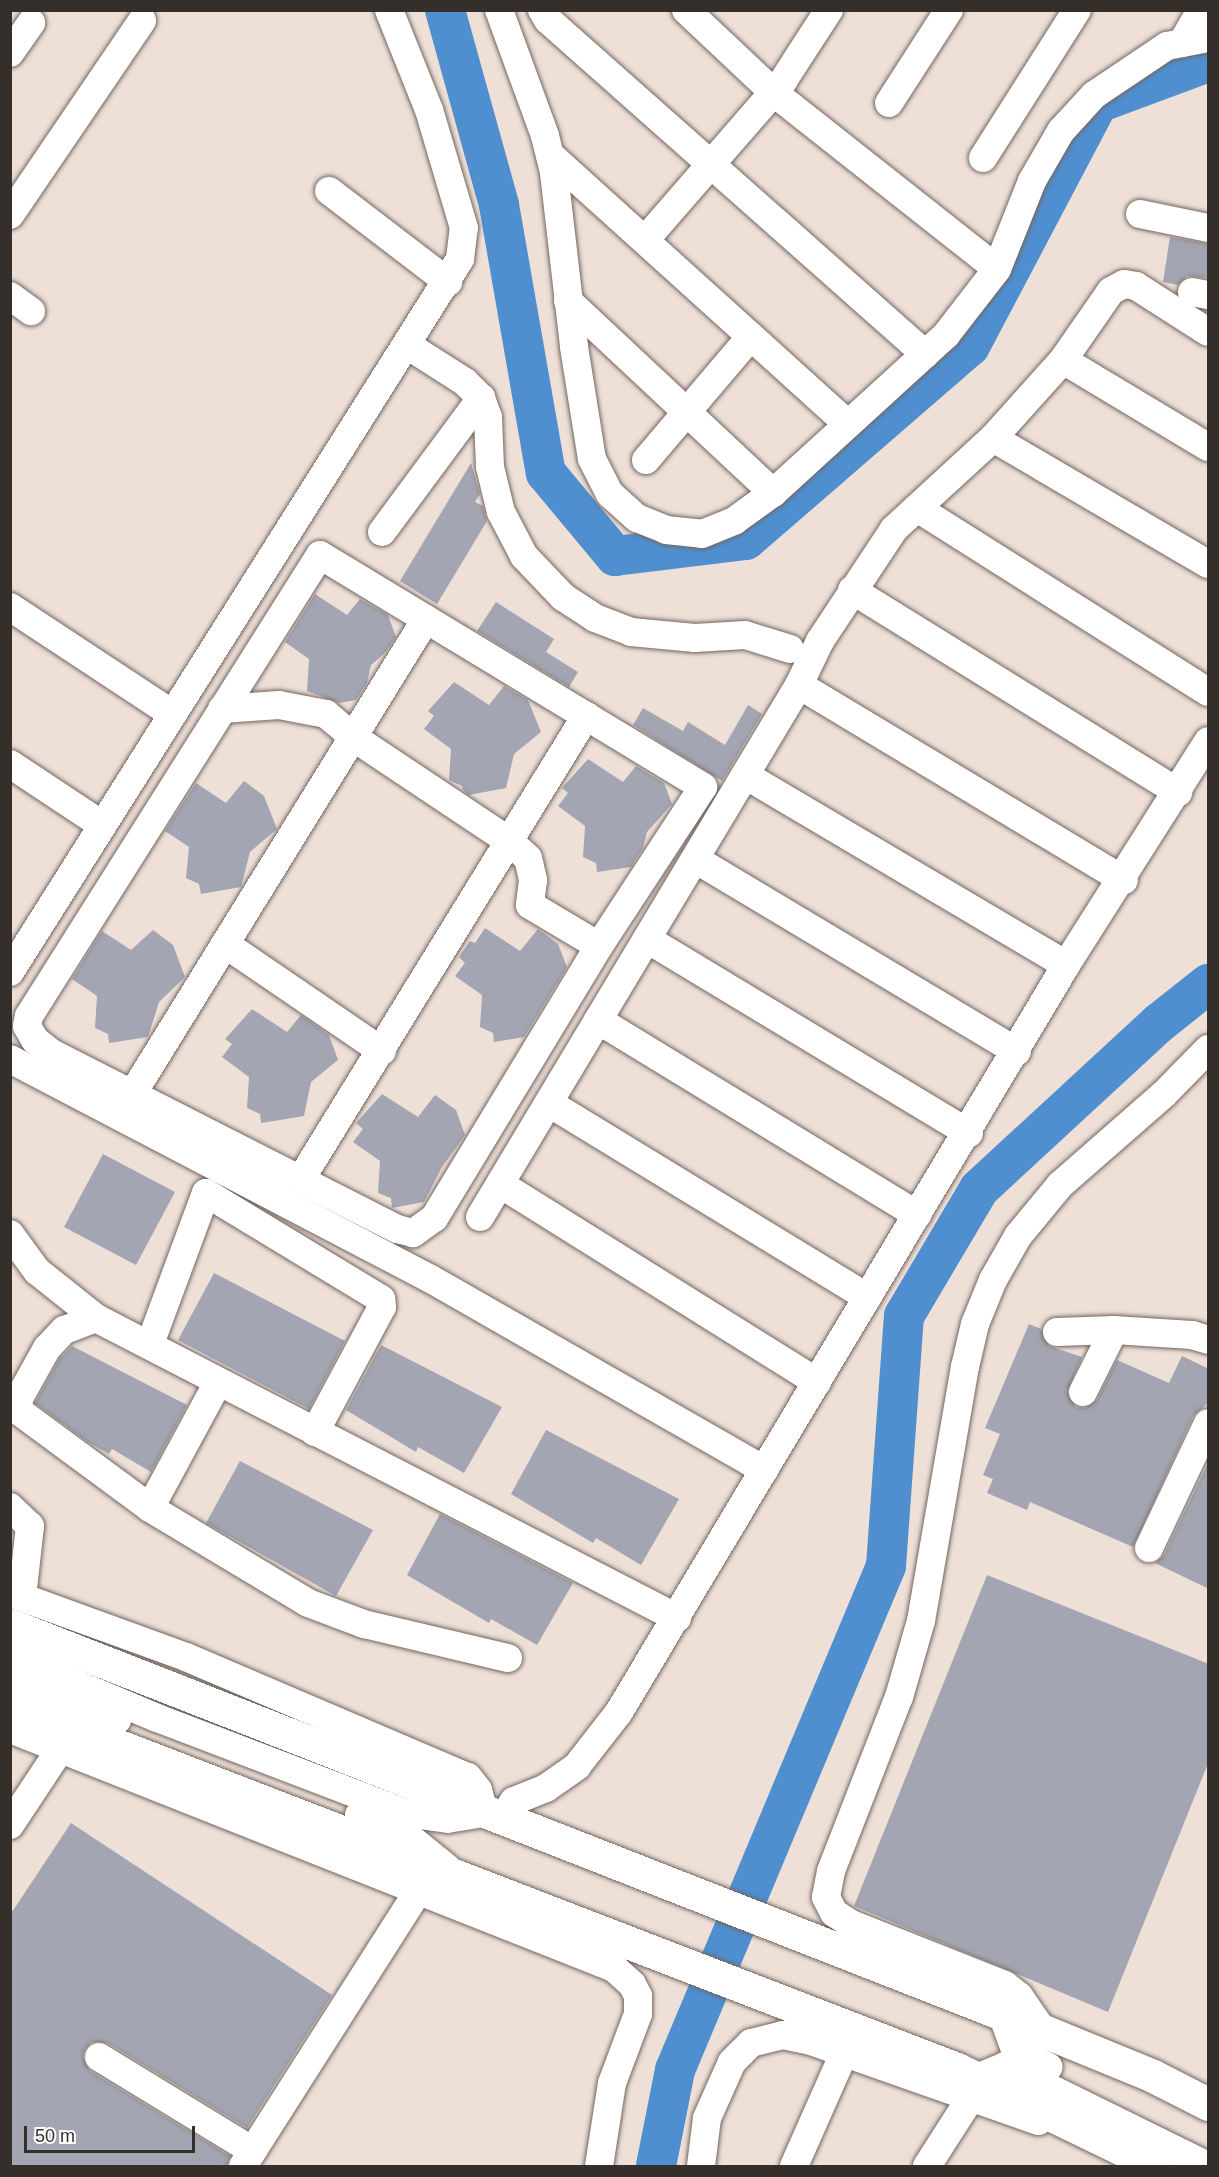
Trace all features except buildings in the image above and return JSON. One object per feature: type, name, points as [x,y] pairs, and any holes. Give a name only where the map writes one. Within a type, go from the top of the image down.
[{"type":"main road","points":[[14,1605],[492,1817],[996,2012],[1206,2097]]},
{"type":"main road","points":[[10,1704],[435,1877],[531,1906],[968,2082],[1158,2166]]},
{"type":"street","points":[[10,972],[448,282],[460,259],[464,228],[429,110],[389,10]]},
{"type":"street","points":[[499,10],[550,155],[568,301],[592,459],[610,494],[637,518],[666,531],[702,534],[734,521],[773,493],[960,319],[997,269],[1032,181],[1060,131],[1094,95],[1137,63],[1167,45],[1195,40],[1201,10]]},
{"type":"street","points":[[542,10],[925,354]]},
{"type":"street","points":[[686,10],[773,92],[997,269]]},
{"type":"street","points":[[645,240],[773,92],[829,10]]},
{"type":"street","points":[[889,103],[949,10]]},
{"type":"street","points":[[983,158],[1077,10]]},
{"type":"street","points":[[10,215],[144,22]]},
{"type":"street","points":[[10,53],[31,23]]},
{"type":"street","points":[[550,155],[848,424]]},
{"type":"street","points":[[329,191],[448,282]]},
{"type":"street","points":[[1140,214],[1209,228]]},
{"type":"street","points":[[480,1217],[799,685],[820,640],[883,544],[917,508],[993,438],[1063,360],[1111,291],[1124,284],[1136,286],[1209,332]]},
{"type":"street","points":[[568,301],[773,493]]},
{"type":"street","points":[[646,460],[751,336]]},
{"type":"street","points":[[407,345],[465,382],[481,398],[489,417],[490,467],[501,512],[524,556],[563,597],[595,618],[631,632],[695,638],[745,636],[790,649]]},
{"type":"street","points":[[1063,360],[1209,447]]},
{"type":"street","points":[[382,532],[481,398]]},
{"type":"street","points":[[993,438],[1209,564]]},
{"type":"street","points":[[917,508],[1209,692]]},
{"type":"street","points":[[10,1059],[116,1095],[301,1179],[397,1229],[413,1233],[425,1228],[599,946],[703,788],[320,555],[28,1016],[27,1026],[34,1040],[50,1052],[116,1095],[219,1168],[431,1279],[764,1470]]},
{"type":"street","points":[[852,590],[1178,792]]},
{"type":"street","points":[[10,607],[172,714]]},
{"type":"street","points":[[116,1095],[225,944],[426,620]]},
{"type":"street","points":[[799,685],[1124,880]]},
{"type":"street","points":[[222,709],[279,705],[326,714],[353,737],[509,841],[528,858],[533,880],[530,905],[599,946]]},
{"type":"street","points":[[301,1179],[382,1051],[585,716]]},
{"type":"street","points":[[10,1656],[157,1718],[406,1813],[448,1819],[492,1817],[514,1802],[546,1788],[577,1766],[619,1712],[677,1618],[867,1297],[969,1133],[1066,965],[1124,880],[1209,741]]},
{"type":"street","points":[[10,764],[102,825]]},
{"type":"street","points":[[745,775],[1066,965]]},
{"type":"street","points":[[695,859],[1017,1052]]},
{"type":"street","points":[[647,939],[969,1133]]},
{"type":"street","points":[[225,944],[382,1051]]},
{"type":"street","points":[[598,1020],[917,1215]]},
{"type":"street","points":[[1043,2031],[1019,1996],[1005,1985],[851,1924],[834,1913],[826,1897],[831,1871],[899,1697],[921,1621],[952,1459],[965,1367],[975,1324],[993,1280],[1018,1236],[1060,1185],[1164,1094],[1209,1049]]},
{"type":"street","points":[[549,1103],[867,1297]]},
{"type":"street","points":[[150,1344],[191,1225],[219,1168]]},
{"type":"street","points":[[500,1184],[817,1382]]},
{"type":"street","points":[[206,1193],[381,1299],[382,1306],[315,1432]]},
{"type":"street","points":[[10,1234],[37,1271],[96,1318],[150,1344],[218,1384],[677,1618]]},
{"type":"street","points":[[96,1318],[64,1330],[47,1348],[18,1400],[20,1412],[150,1508],[308,1603],[364,1624],[508,1658]]},
{"type":"street","points":[[1057,1332],[1114,1330],[1192,1335],[1209,1340]]},
{"type":"street","points":[[1083,1392],[1114,1330]]},
{"type":"street","points":[[150,1508],[218,1384]]},
{"type":"street","points":[[1149,1548],[1209,1423]]},
{"type":"street","points":[[10,1507],[30,1526],[14,1605]]},
{"type":"street","points":[[10,1682],[385,1825],[430,1851],[435,1877],[248,2158],[99,2057]]},
{"type":"street","points":[[10,1729],[435,1877],[614,1968],[632,1984],[638,1996],[638,2014],[612,2084],[599,2166]]},
{"type":"street","points":[[10,1825],[61,1748]]},
{"type":"street","points":[[996,2012],[1015,2049],[1209,2147]]},
{"type":"street","points":[[701,2166],[707,2118],[732,2062],[752,2043],[783,2035],[844,2053],[968,2082],[1005,2066],[1209,2166]]},
{"type":"street","points":[[794,2166],[844,2053]]},
{"type":"street","points":[[927,2166],[968,2082]]},
{"type":"waterway","points":[[445,10],[499,205],[546,473],[615,556],[746,540],[970,346],[1098,103],[1208,62]]},
{"type":"waterway","points":[[656,2166],[675,2070],[886,1566],[904,1316],[979,1189],[1159,1023],[1208,984]]}]
